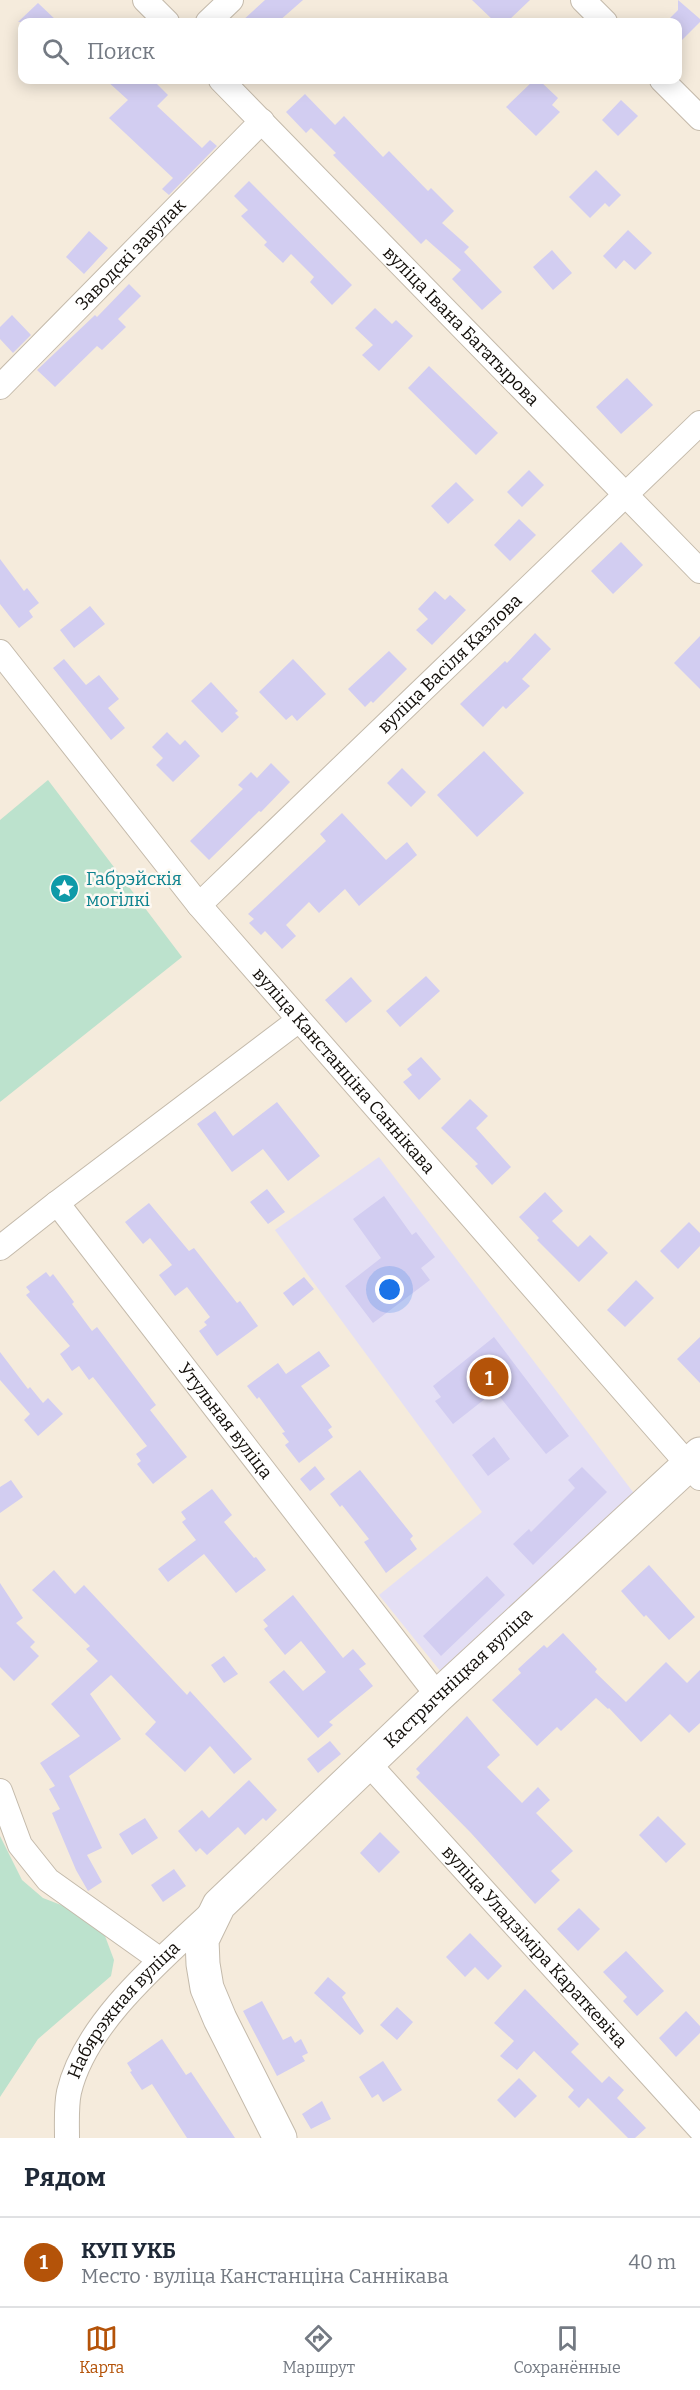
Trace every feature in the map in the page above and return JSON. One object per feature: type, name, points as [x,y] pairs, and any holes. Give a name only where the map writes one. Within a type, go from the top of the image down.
[{"type":"main road","name":"Кастрычніцкая вуліца","points":[[219,1905],[438,1696],[696,1466]]},
{"type":"main road","points":[[219,1905],[202,1940],[207,1988],[220,2019],[280,2138]]},
{"type":"street","points":[[145,0],[163,18]]},
{"type":"street","points":[[212,18],[231,0]]},
{"type":"street","points":[[583,0],[601,18]]},
{"type":"street","name":"вуліца Івана Багатырова","points":[[226,84],[700,571]]},
{"type":"street","points":[[666,84],[700,118]]},
{"type":"street","name":"Заводскі завулак","points":[[0,387],[262,121]]},
{"type":"street","name":"вуліца Васіля Казлова","points":[[199,905],[700,423]]},
{"type":"street","name":"вуліца Канстанціна Саннікава","points":[[0,652],[199,905],[696,1466]]},
{"type":"street","points":[[0,1248],[299,1020]]},
{"type":"street","name":"Утульная вуліца","points":[[57,1203],[438,1696]]},
{"type":"street","name":"вуліца Уладзіміра Караткевіча","points":[[368,1763],[700,2129]]},
{"type":"street","points":[[0,1791],[20,1845],[48,1880],[159,1959]]},
{"type":"street","name":"Набярэжная вуліца","points":[[67,2138],[69,2093],[87,2051],[114,2009],[159,1959],[219,1905]]},
{"type":"shaded area","points":[[379,1157],[636,1496],[441,1672],[379,1595],[482,1512],[275,1230]]},
{"type":"green space","name":"Габрэйскія могілкі","points":[[48,780],[182,957],[0,1102],[0,820]]},
{"type":"green space","points":[[0,1836],[22,1880],[43,1898],[74,1910],[105,1936],[114,1960],[111,1976],[38,2039],[0,2097]]},
{"type":"building","points":[[265,0],[303,0],[283,18],[245,18]]},
{"type":"building","points":[[472,0],[530,0],[511,18],[491,18]]},
{"type":"building","points":[[678,0],[700,19],[700,22],[682,40],[682,18],[670,18],[678,10]]},
{"type":"building","points":[[38,3],[54,18],[22,18]]},
{"type":"building","points":[[110,84],[157,84],[168,95],[157,106],[202,148],[210,140],[217,146],[169,195],[162,189],[173,178],[109,118],[128,100]]},
{"type":"building","points":[[530,84],[543,84],[558,98],[552,105],[560,112],[536,136],[506,107]]},
{"type":"building","points":[[305,94],[335,125],[344,116],[383,157],[389,151],[428,191],[431,188],[454,211],[442,223],[469,247],[464,252],[502,292],[482,310],[452,279],[461,270],[426,239],[421,244],[333,155],[336,153],[311,128],[306,133],[286,112]]},
{"type":"building","points":[[621,100],[638,116],[618,136],[602,120]]},
{"type":"building","points":[[596,170],[621,195],[609,207],[605,203],[590,218],[569,197]]},
{"type":"building","points":[[249,181],[352,285],[332,305],[310,282],[314,277],[291,254],[283,263],[264,245],[267,242],[241,216],[248,210],[234,196]]},
{"type":"building","points":[[628,230],[652,253],[635,270],[624,260],[616,269],[603,256]]},
{"type":"building","points":[[89,231],[108,248],[84,274],[66,257]]},
{"type":"building","points":[[552,250],[572,273],[553,290],[533,267]]},
{"type":"building","points":[[129,284],[141,296],[118,319],[126,327],[102,350],[97,346],[55,387],[37,370],[95,315],[97,317]]},
{"type":"building","points":[[375,308],[392,324],[396,320],[413,336],[379,371],[362,355],[373,345],[355,328]]},
{"type":"building","points":[[12,315],[31,335],[13,353],[0,339],[0,327]]},
{"type":"building","points":[[429,366],[498,433],[476,455],[408,388]]},
{"type":"building","points":[[627,378],[653,405],[621,434],[596,407]]},
{"type":"building","points":[[529,470],[544,485],[522,507],[507,492]]},
{"type":"building","points":[[456,482],[474,500],[448,524],[431,506]]},
{"type":"building","points":[[519,519],[536,535],[510,561],[494,545]]},
{"type":"building","points":[[621,542],[643,565],[613,594],[591,571]]},
{"type":"building","points":[[0,559],[24,591],[27,588],[39,603],[29,611],[33,617],[19,628],[0,604]]},
{"type":"building","points":[[435,591],[445,600],[450,595],[466,610],[432,645],[416,630],[428,619],[418,609]]},
{"type":"building","points":[[90,606],[105,624],[74,648],[60,630]]},
{"type":"building","points":[[535,633],[551,649],[522,679],[530,686],[506,709],[503,706],[483,727],[460,704],[505,661],[507,663]]},
{"type":"building","points":[[700,636],[700,689],[674,663]]},
{"type":"building","points":[[389,651],[407,669],[373,703],[371,701],[365,707],[348,689]]},
{"type":"building","points":[[64,659],[86,685],[99,675],[119,699],[108,708],[125,728],[111,740],[53,668]]},
{"type":"building","points":[[293,659],[326,694],[297,721],[292,715],[286,720],[259,692]]},
{"type":"building","points":[[211,682],[238,711],[235,713],[239,717],[222,733],[191,701]]},
{"type":"building","points":[[167,732],[180,745],[185,740],[200,756],[173,782],[156,765],[163,758],[152,747]]},
{"type":"building","points":[[484,751],[524,793],[477,837],[437,795]]},
{"type":"building","points":[[271,763],[290,782],[209,860],[190,841],[243,789],[238,785],[251,772],[257,778]]},
{"type":"building","points":[[402,768],[426,792],[411,807],[387,783]]},
{"type":"building","points":[[342,813],[386,860],[407,842],[417,855],[359,906],[345,889],[319,913],[309,902],[286,925],[296,936],[282,949],[265,931],[261,935],[249,923],[254,919],[248,914],[326,841],[320,834]]},
{"type":"building","points":[[426,976],[440,991],[400,1027],[386,1011]]},
{"type":"building","points":[[351,977],[372,1001],[346,1023],[325,1000]]},
{"type":"building","points":[[421,1057],[441,1079],[419,1100],[403,1082],[412,1075],[407,1069]]},
{"type":"building","points":[[470,1099],[488,1116],[476,1128],[511,1167],[492,1185],[475,1166],[478,1164],[441,1128]]},
{"type":"building","points":[[277,1102],[320,1156],[288,1181],[263,1149],[232,1172],[197,1124],[215,1111],[233,1136]]},
{"type":"building","points":[[267,1189],[285,1212],[268,1224],[250,1202]]},
{"type":"building","points":[[545,1192],[563,1211],[552,1221],[578,1247],[590,1235],[608,1253],[579,1282],[537,1240],[539,1238],[519,1217]]},
{"type":"building","points":[[384,1196],[412,1235],[416,1232],[435,1257],[421,1268],[430,1280],[373,1323],[345,1286],[381,1258],[353,1219]]},
{"type":"building","points":[[149,1203],[189,1251],[194,1248],[237,1303],[240,1301],[258,1326],[217,1356],[199,1331],[207,1325],[204,1322],[210,1317],[187,1287],[175,1296],[159,1275],[172,1265],[150,1238],[143,1244],[125,1222]]},
{"type":"building","points":[[689,1222],[700,1233],[700,1246],[678,1269],[660,1251]]},
{"type":"building","points":[[46,1272],[50,1277],[53,1274],[92,1331],[97,1327],[156,1405],[150,1410],[187,1457],[153,1484],[137,1464],[141,1461],[136,1454],[147,1446],[93,1377],[89,1380],[79,1366],[72,1371],[60,1354],[70,1346],[26,1295],[30,1292],[26,1287]]},
{"type":"building","points":[[304,1277],[314,1289],[293,1306],[283,1293]]},
{"type":"building","points":[[636,1280],[654,1298],[625,1327],[607,1310]]},
{"type":"building","points":[[494,1337],[569,1436],[546,1454],[495,1391],[453,1424],[435,1401],[441,1397],[433,1386]]},
{"type":"building","points":[[700,1337],[700,1383],[677,1359]]},
{"type":"building","points":[[319,1351],[330,1366],[301,1386],[332,1427],[328,1430],[333,1437],[299,1463],[285,1445],[289,1442],[282,1433],[285,1432],[259,1397],[257,1399],[247,1386],[278,1363],[286,1374]]},
{"type":"building","points":[[0,1352],[28,1389],[30,1387],[43,1403],[48,1398],[63,1414],[38,1436],[24,1420],[30,1414],[0,1380]]},
{"type":"building","points":[[494,1437],[510,1459],[488,1476],[472,1455]]},
{"type":"building","points":[[315,1466],[325,1479],[310,1491],[300,1479]]},
{"type":"building","points":[[582,1467],[607,1492],[533,1565],[513,1544],[529,1529],[531,1532],[575,1488],[568,1480]]},
{"type":"building","points":[[360,1470],[413,1536],[410,1539],[417,1549],[386,1573],[364,1542],[369,1539],[342,1505],[340,1507],[330,1494]]},
{"type":"building","points":[[11,1480],[23,1497],[0,1513],[0,1487]]},
{"type":"building","points":[[212,1489],[232,1515],[224,1522],[266,1570],[236,1593],[204,1554],[168,1582],[158,1569],[196,1540],[182,1522],[186,1519],[181,1512]]},
{"type":"building","points":[[649,1565],[695,1617],[669,1640],[621,1591]]},
{"type":"building","points":[[54,1570],[75,1594],[84,1585],[187,1695],[190,1691],[252,1759],[234,1774],[210,1746],[185,1772],[145,1734],[156,1722],[111,1675],[90,1694],[121,1739],[69,1776],[102,1848],[87,1855],[102,1882],[88,1891],[76,1870],[52,1813],[60,1809],[49,1789],[55,1786],[40,1763],[80,1736],[51,1704],[98,1661],[86,1649],[90,1646],[32,1590]]},
{"type":"building","points":[[487,1576],[505,1595],[441,1656],[423,1636]]},
{"type":"building","points":[[0,1583],[23,1618],[16,1623],[35,1642],[30,1647],[39,1656],[14,1681],[0,1667]]},
{"type":"building","points":[[293,1595],[343,1658],[353,1649],[366,1664],[359,1669],[373,1686],[329,1722],[333,1725],[318,1738],[269,1682],[284,1670],[303,1691],[326,1672],[301,1641],[285,1655],[264,1629],[268,1626],[263,1620]]},
{"type":"building","points":[[563,1633],[597,1669],[595,1672],[626,1702],[666,1662],[687,1683],[700,1670],[700,1723],[689,1733],[670,1714],[641,1742],[609,1708],[596,1698],[561,1731],[557,1727],[537,1746],[492,1700],[521,1673],[518,1669],[544,1645],[547,1648]]},
{"type":"building","points":[[224,1656],[238,1674],[224,1683],[211,1665]]},
{"type":"building","points":[[467,1716],[500,1755],[487,1767],[522,1803],[538,1787],[550,1800],[536,1813],[573,1851],[551,1871],[560,1880],[535,1904],[471,1833],[416,1777],[420,1773],[416,1769]]},
{"type":"building","points":[[330,1741],[341,1754],[318,1773],[307,1759]]},
{"type":"building","points":[[249,1780],[277,1810],[266,1821],[263,1818],[245,1835],[238,1827],[207,1855],[200,1848],[196,1852],[178,1831],[202,1810],[209,1818]]},
{"type":"building","points":[[658,1816],[686,1844],[666,1863],[639,1835]]},
{"type":"building","points":[[145,1818],[158,1838],[132,1855],[119,1834]]},
{"type":"building","points":[[380,1832],[400,1852],[379,1873],[360,1853]]},
{"type":"building","points":[[174,1869],[186,1886],[163,1902],[151,1885]]},
{"type":"building","points":[[579,1908],[600,1929],[578,1951],[557,1929]]},
{"type":"building","points":[[470,1933],[502,1966],[488,1980],[475,1967],[465,1977],[446,1957]]},
{"type":"building","points":[[626,1951],[664,1991],[637,2016],[623,2001],[627,1997],[603,1972]]},
{"type":"building","points":[[328,1977],[346,1993],[342,1997],[364,2031],[360,2035],[314,1993]]},
{"type":"building","points":[[525,1989],[579,2044],[571,2052],[602,2083],[609,2076],[624,2090],[617,2098],[646,2128],[635,2138],[628,2138],[588,2098],[579,2108],[568,2097],[574,2090],[534,2051],[517,2070],[500,2056],[514,2041],[494,2023]]},
{"type":"building","points":[[262,2001],[283,2040],[291,2036],[295,2043],[301,2039],[308,2053],[302,2056],[305,2061],[277,2076],[243,2011]]},
{"type":"building","points":[[397,2007],[413,2022],[397,2040],[380,2025]]},
{"type":"building","points":[[686,2011],[700,2026],[700,2033],[676,2057],[659,2038]]},
{"type":"building","points":[[162,2039],[186,2075],[191,2072],[235,2138],[187,2138],[152,2084],[142,2090],[127,2063]]},
{"type":"building","points":[[383,2061],[402,2090],[383,2102],[378,2094],[372,2098],[359,2077]]},
{"type":"building","points":[[519,2078],[537,2096],[515,2118],[497,2100]]},
{"type":"building","points":[[322,2101],[331,2119],[311,2129],[302,2114]]},
{"type":"place","name":"Габрэйскія могілкі","points":[[65,889]]},
{"type":"place","name":"КУП УКБ","points":[[489,1377]]}]
